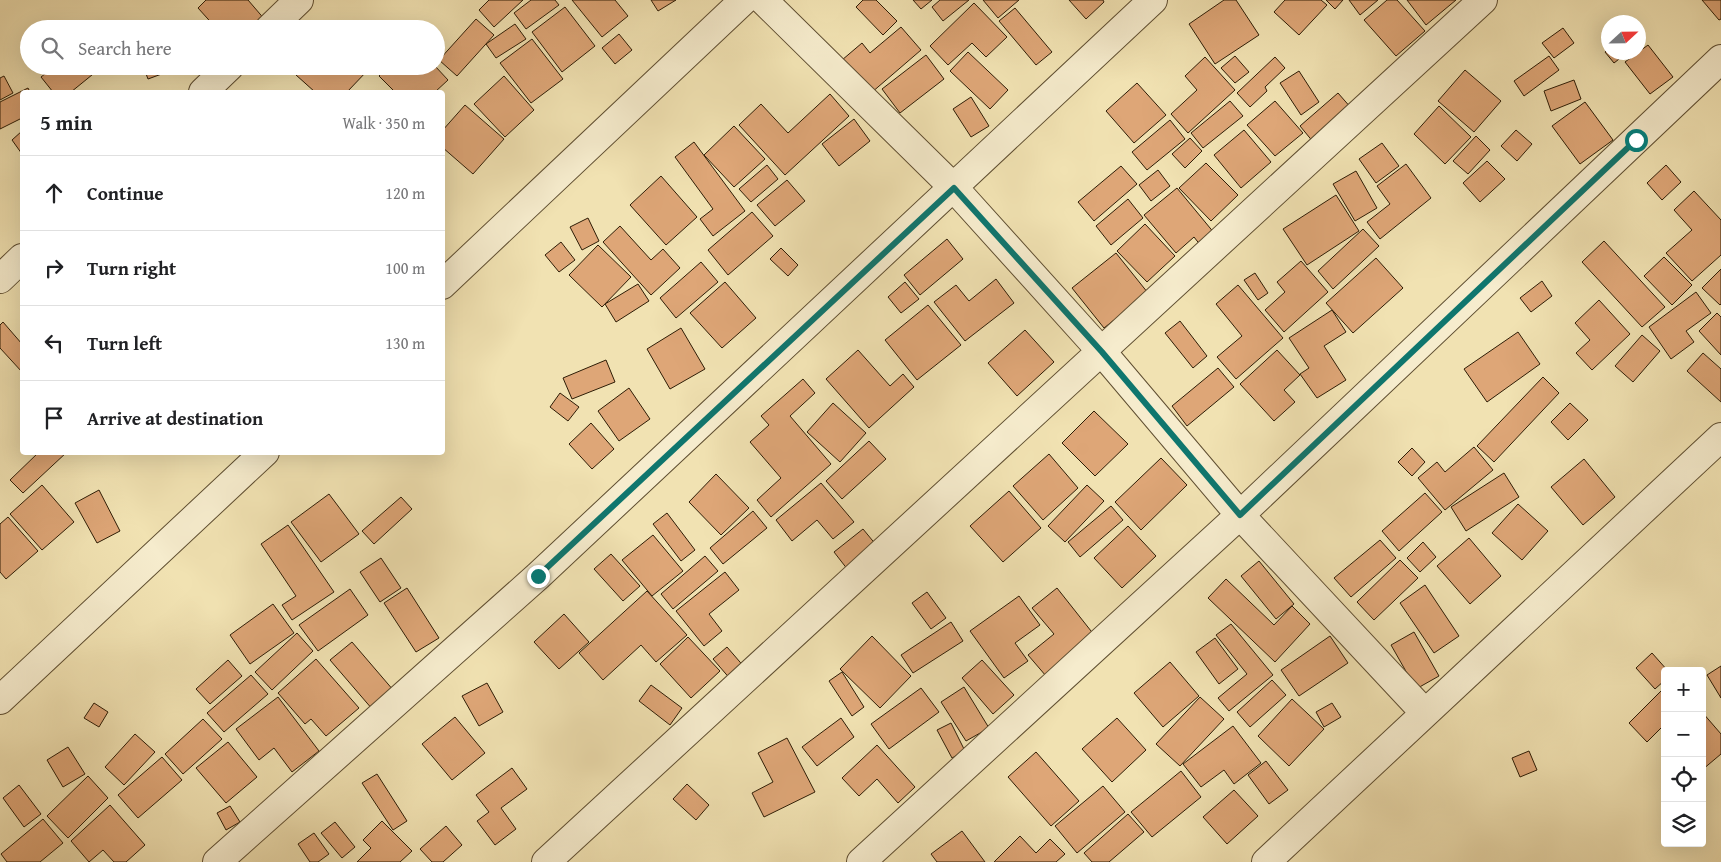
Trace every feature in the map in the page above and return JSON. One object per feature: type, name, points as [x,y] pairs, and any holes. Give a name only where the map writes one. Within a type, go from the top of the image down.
[{"type":"street","points":[[278,20],[299,0]]},
{"type":"street","points":[[445,282],[744,0]]},
{"type":"street","points":[[763,0],[954,188],[1102,352],[1240,515],[1425,713]]},
{"type":"street","points":[[217,862],[538,576],[1153,0]]},
{"type":"street","points":[[546,862],[1483,0]]},
{"type":"street","points":[[861,862],[1240,515],[1721,58]]},
{"type":"street","points":[[204,90],[220,75]]},
{"type":"street","points":[[0,279],[20,260]]},
{"type":"street","points":[[1266,862],[1721,437]]},
{"type":"street","points":[[0,700],[262,455]]},
{"type":"building","points":[[206,0],[248,0],[265,20],[209,20],[198,8]]},
{"type":"building","points":[[489,0],[523,0],[494,27],[479,10]]},
{"type":"building","points":[[531,0],[555,0],[559,5],[526,29],[514,13]]},
{"type":"building","points":[[572,0],[615,0],[628,16],[602,37]]},
{"type":"building","points":[[651,0],[676,0],[658,11]]},
{"type":"building","points":[[863,0],[876,0],[897,21],[883,35],[856,7]]},
{"type":"building","points":[[913,0],[932,0],[921,9]]},
{"type":"building","points":[[940,0],[969,0],[943,21],[932,7]]},
{"type":"building","points":[[983,0],[1019,0],[998,18]]},
{"type":"building","points":[[1069,0],[1103,0],[1104,2],[1086,19]]},
{"type":"building","points":[[1224,0],[1236,0],[1259,35],[1215,64],[1189,24]]},
{"type":"building","points":[[1285,0],[1321,0],[1327,5],[1299,35],[1274,12]]},
{"type":"building","points":[[1326,0],[1343,0],[1335,9]]},
{"type":"building","points":[[1349,0],[1378,0],[1360,15]]},
{"type":"building","points":[[1387,0],[1397,0],[1425,31],[1396,56],[1364,20]]},
{"type":"building","points":[[1407,0],[1456,0],[1426,25]]},
{"type":"building","points":[[1702,0],[1721,0],[1721,19],[1719,20]]},
{"type":"building","points":[[974,3],[1007,37],[986,57],[972,43],[948,65],[930,46]]},
{"type":"building","points":[[565,7],[595,46],[562,72],[532,32]]},
{"type":"building","points":[[1015,8],[1052,52],[1036,65],[999,21]]},
{"type":"building","points":[[476,19],[494,35],[457,76],[445,65],[445,53]]},
{"type":"building","points":[[515,24],[526,39],[496,58],[486,44]]},
{"type":"building","points":[[901,27],[921,50],[871,93],[842,60],[862,43],[870,53]]},
{"type":"building","points":[[1563,28],[1574,43],[1554,58],[1542,43]]},
{"type":"building","points":[[619,34],[632,50],[615,64],[602,48]]},
{"type":"building","points":[[532,39],[563,79],[531,103],[500,63]]},
{"type":"building","points":[[1648,45],[1673,77],[1650,94],[1625,62],[1628,60],[1646,60],[1646,46]]},
{"type":"building","points":[[968,52],[1008,90],[990,109],[950,71]]},
{"type":"building","points":[[926,55],[944,79],[900,113],[882,89]]},
{"type":"building","points":[[1235,56],[1249,72],[1235,83],[1221,68]]},
{"type":"building","points":[[1549,56],[1559,70],[1524,96],[1514,81]]},
{"type":"building","points":[[1205,57],[1235,90],[1188,133],[1171,114],[1197,90],[1185,76]]},
{"type":"building","points":[[1275,57],[1285,68],[1265,87],[1267,91],[1250,107],[1237,93]]},
{"type":"building","points":[[1465,70],[1501,101],[1474,132],[1438,101]]},
{"type":"building","points":[[1299,71],[1319,102],[1301,115],[1280,83]]},
{"type":"building","points":[[44,75],[92,75],[73,90],[51,90],[41,77]]},
{"type":"building","points":[[146,75],[159,75],[148,79]]},
{"type":"building","points":[[296,75],[363,75],[349,90],[313,90]]},
{"type":"building","points":[[443,75],[448,80],[437,90],[393,90],[379,76]]},
{"type":"building","points":[[4,76],[13,93],[0,100],[0,78]]},
{"type":"building","points":[[504,76],[534,110],[505,137],[474,104]]},
{"type":"building","points":[[1574,80],[1581,99],[1551,111],[1544,91]]},
{"type":"building","points":[[1137,83],[1166,115],[1134,143],[1106,111]]},
{"type":"building","points":[[20,92],[20,119],[0,129],[0,102]]},
{"type":"building","points":[[1338,93],[1352,109],[1314,143],[1300,126]]},
{"type":"building","points":[[830,94],[849,116],[785,175],[739,125],[761,104],[788,133]]},
{"type":"building","points":[[971,97],[989,126],[971,137],[953,109]]},
{"type":"building","points":[[1230,101],[1243,116],[1203,148],[1191,133]]},
{"type":"building","points":[[1275,101],[1303,133],[1275,156],[1247,125]]},
{"type":"building","points":[[1585,102],[1613,140],[1580,164],[1552,126]]},
{"type":"building","points":[[465,105],[504,139],[473,174],[445,150],[445,128]]},
{"type":"building","points":[[1439,106],[1471,137],[1445,164],[1414,134]]},
{"type":"building","points":[[854,119],[870,141],[839,166],[822,144]]},
{"type":"building","points":[[1170,120],[1185,139],[1147,170],[1132,152]]},
{"type":"building","points":[[734,126],[765,159],[734,187],[704,155]]},
{"type":"building","points":[[1244,130],[1271,162],[1241,188],[1214,155]]},
{"type":"building","points":[[1516,130],[1532,144],[1517,161],[1501,146]]},
{"type":"building","points":[[20,133],[20,151],[12,140]]},
{"type":"building","points":[[1476,136],[1490,150],[1468,174],[1453,161]]},
{"type":"building","points":[[1190,138],[1202,151],[1185,168],[1172,154]]},
{"type":"building","points":[[694,142],[745,211],[713,236],[700,219],[713,209],[675,157]]},
{"type":"building","points":[[1382,143],[1399,166],[1376,183],[1359,159]]},
{"type":"building","points":[[1487,161],[1505,179],[1480,202],[1463,183]]},
{"type":"building","points":[[1206,163],[1238,195],[1211,221],[1179,188]]},
{"type":"building","points":[[1406,164],[1431,198],[1380,239],[1367,222],[1390,204],[1377,186]]},
{"type":"building","points":[[767,165],[778,179],[751,202],[739,189]]},
{"type":"building","points":[[1666,165],[1681,182],[1662,200],[1647,183]]},
{"type":"building","points":[[1121,166],[1137,184],[1094,221],[1078,202]]},
{"type":"building","points":[[1158,170],[1170,186],[1151,201],[1139,185]]},
{"type":"building","points":[[1356,171],[1377,208],[1355,221],[1333,184]]},
{"type":"building","points":[[661,176],[697,217],[666,245],[630,205]]},
{"type":"building","points":[[787,180],[805,201],[775,226],[757,205]]},
{"type":"building","points":[[1177,188],[1215,234],[1201,246],[1194,237],[1176,253],[1144,215]]},
{"type":"building","points":[[1694,191],[1721,220],[1721,255],[1692,281],[1666,253],[1692,230],[1674,210]]},
{"type":"building","points":[[1336,195],[1359,231],[1307,265],[1283,229]]},
{"type":"building","points":[[1128,199],[1143,218],[1111,245],[1096,226]]},
{"type":"building","points":[[752,212],[773,236],[728,275],[708,250]]},
{"type":"building","points":[[588,218],[599,241],[582,250],[570,227]]},
{"type":"building","points":[[1145,224],[1175,256],[1147,282],[1117,251]]},
{"type":"building","points":[[620,226],[651,260],[663,249],[680,268],[651,295],[603,242]]},
{"type":"building","points":[[1363,229],[1379,246],[1333,289],[1318,271]]},
{"type":"building","points":[[947,239],[963,259],[920,295],[904,275]]},
{"type":"building","points":[[1604,241],[1665,307],[1642,327],[1582,262]]},
{"type":"building","points":[[561,242],[575,260],[559,272],[545,255]]},
{"type":"building","points":[[598,245],[631,277],[602,307],[569,275]]},
{"type":"building","points":[[781,248],[798,265],[788,276],[770,259]]},
{"type":"building","points":[[1116,253],[1148,293],[1104,328],[1072,288]]},
{"type":"building","points":[[1664,257],[1692,285],[1672,305],[1644,276]]},
{"type":"building","points":[[1376,258],[1403,288],[1353,333],[1326,303]]},
{"type":"building","points":[[1301,261],[1328,292],[1284,332],[1265,310],[1285,292],[1277,282]]},
{"type":"building","points":[[701,262],[718,282],[676,318],[660,298]]},
{"type":"building","points":[[1721,269],[1721,304],[1720,305],[1702,288]]},
{"type":"building","points":[[1255,273],[1268,293],[1258,300],[1244,280]]},
{"type":"building","points":[[996,279],[1014,303],[965,341],[934,302],[956,285],[969,301]]},
{"type":"building","points":[[1542,281],[1552,296],[1531,312],[1520,298]]},
{"type":"building","points":[[725,282],[756,318],[722,348],[690,313]]},
{"type":"building","points":[[905,282],[919,299],[901,313],[888,297]]},
{"type":"building","points":[[638,284],[649,301],[616,322],[605,304]]},
{"type":"building","points":[[1238,285],[1283,338],[1236,379],[1217,357],[1242,336],[1216,304]]},
{"type":"building","points":[[1696,292],[1711,313],[1686,331],[1694,342],[1671,359],[1649,327]]},
{"type":"building","points":[[1599,300],[1630,334],[1592,370],[1576,353],[1590,340],[1575,323]]},
{"type":"building","points":[[928,305],[961,345],[917,380],[885,340]]},
{"type":"building","points":[[1332,310],[1346,332],[1324,346],[1346,380],[1317,398],[1300,374],[1309,368],[1289,338]]},
{"type":"building","points":[[1717,313],[1721,317],[1721,355],[1699,331]]},
{"type":"building","points":[[1180,321],[1207,356],[1193,368],[1165,333]]},
{"type":"building","points":[[3,322],[20,342],[20,370],[0,348],[0,325]]},
{"type":"building","points":[[681,328],[705,369],[670,389],[647,349]]},
{"type":"building","points":[[1025,330],[1054,362],[1017,396],[988,363]]},
{"type":"building","points":[[1518,332],[1540,364],[1487,402],[1464,369]]},
{"type":"building","points":[[1642,335],[1660,351],[1633,382],[1615,366]]},
{"type":"building","points":[[858,350],[890,386],[903,374],[914,387],[869,428],[826,379]]},
{"type":"building","points":[[1277,350],[1300,375],[1284,390],[1295,402],[1274,421],[1240,384]]},
{"type":"building","points":[[1703,353],[1721,369],[1721,402],[1687,371]]},
{"type":"building","points":[[606,360],[615,382],[572,399],[563,378]]},
{"type":"building","points":[[1218,368],[1234,387],[1187,426],[1172,406]]},
{"type":"building","points":[[1543,377],[1559,393],[1494,462],[1477,446]]},
{"type":"building","points":[[803,379],[815,393],[790,416],[831,464],[771,517],[757,500],[781,478],[750,442],[769,425],[761,416]]},
{"type":"building","points":[[629,388],[650,419],[619,441],[598,411]]},
{"type":"building","points":[[560,393],[579,407],[568,421],[550,407]]},
{"type":"building","points":[[833,403],[866,433],[840,462],[807,432]]},
{"type":"building","points":[[1570,403],[1588,420],[1568,440],[1551,422]]},
{"type":"building","points":[[1094,411],[1128,444],[1095,476],[1062,443]]},
{"type":"building","points":[[591,423],[614,449],[592,469],[569,444]]},
{"type":"building","points":[[869,441],[886,459],[842,499],[826,481]]},
{"type":"building","points":[[1474,447],[1493,470],[1445,510],[1418,478],[1437,462],[1445,472]]},
{"type":"building","points":[[1412,448],[1425,462],[1412,476],[1398,462]]},
{"type":"building","points":[[1049,454],[1078,488],[1043,520],[1013,486]]},
{"type":"building","points":[[36,455],[64,455],[23,493],[10,480]]},
{"type":"building","points":[[1161,458],[1187,485],[1141,530],[1115,502]]},
{"type":"building","points":[[1584,459],[1615,497],[1583,525],[1551,487]]},
{"type":"building","points":[[1504,473],[1519,497],[1466,531],[1451,507]]},
{"type":"building","points":[[716,474],[749,508],[721,535],[689,502]]},
{"type":"building","points":[[821,483],[854,522],[833,539],[817,520],[792,541],[776,520]]},
{"type":"building","points":[[42,485],[74,522],[42,550],[10,514]]},
{"type":"building","points":[[1087,485],[1104,501],[1065,542],[1048,526]]},
{"type":"building","points":[[99,490],[120,531],[97,543],[75,503]]},
{"type":"building","points":[[1009,491],[1041,528],[1003,562],[970,526]]},
{"type":"building","points":[[1425,493],[1442,512],[1399,551],[1382,531]]},
{"type":"building","points":[[329,494],[359,534],[321,562],[291,522]]},
{"type":"building","points":[[401,497],[412,509],[374,544],[362,531]]},
{"type":"building","points":[[1518,504],[1548,531],[1522,560],[1492,533]]},
{"type":"building","points":[[1111,506],[1123,520],[1080,557],[1068,542]]},
{"type":"building","points":[[753,511],[767,528],[723,564],[710,548]]},
{"type":"building","points":[[667,513],[695,550],[681,561],[653,524]]},
{"type":"building","points":[[8,517],[38,551],[6,579],[0,572],[0,524]]},
{"type":"building","points":[[288,525],[334,592],[292,620],[282,605],[296,596],[261,544]]},
{"type":"building","points":[[1128,526],[1156,556],[1122,588],[1094,558]]},
{"type":"building","points":[[863,529],[877,546],[848,570],[834,552]]},
{"type":"building","points":[[653,535],[683,571],[652,596],[622,560]]},
{"type":"building","points":[[1469,538],[1501,576],[1470,604],[1437,566]]},
{"type":"building","points":[[1380,540],[1396,558],[1351,597],[1334,578]]},
{"type":"building","points":[[1423,542],[1436,557],[1420,572],[1407,558]]},
{"type":"building","points":[[611,554],[640,586],[623,601],[594,569]]},
{"type":"building","points":[[705,556],[718,571],[673,609],[661,594]]},
{"type":"building","points":[[381,558],[401,588],[380,602],[360,572]]},
{"type":"building","points":[[1400,560],[1418,578],[1374,620],[1357,602]]},
{"type":"building","points":[[1259,561],[1294,604],[1276,619],[1241,576]]},
{"type":"building","points":[[725,572],[739,590],[709,614],[722,631],[704,646],[676,611]]},
{"type":"building","points":[[1226,579],[1274,625],[1292,606],[1310,624],[1275,662],[1208,598]]},
{"type":"building","points":[[1425,585],[1459,636],[1434,653],[1400,603]]},
{"type":"building","points":[[407,588],[439,638],[416,652],[384,603]]},
{"type":"building","points":[[1057,588],[1095,636],[1046,676],[1028,655],[1054,634],[1032,608]]},
{"type":"building","points":[[350,589],[368,615],[318,651],[299,625]]},
{"type":"building","points":[[647,591],[687,635],[656,662],[641,645],[603,680],[579,653]]},
{"type":"building","points":[[927,592],[946,618],[931,629],[912,603]]},
{"type":"building","points":[[1019,596],[1040,625],[1015,643],[1028,661],[1004,678],[970,631]]},
{"type":"building","points":[[273,604],[294,633],[250,664],[230,635]]},
{"type":"building","points":[[564,614],[589,642],[559,669],[534,642]]},
{"type":"building","points":[[951,622],[963,641],[913,673],[901,655]]},
{"type":"building","points":[[1231,624],[1273,675],[1229,711],[1218,698],[1247,674],[1216,635]]},
{"type":"building","points":[[1414,632],[1439,676],[1416,689],[1391,645]]},
{"type":"building","points":[[297,633],[313,651],[272,690],[255,672]]},
{"type":"building","points":[[872,636],[911,676],[880,708],[840,669]]},
{"type":"building","points":[[1330,636],[1348,663],[1299,696],[1281,670]]},
{"type":"building","points":[[688,637],[720,671],[691,698],[660,664]]},
{"type":"building","points":[[1215,638],[1238,669],[1219,684],[1196,652]]},
{"type":"building","points":[[352,642],[394,691],[373,710],[330,660]]},
{"type":"building","points":[[727,647],[746,669],[732,681],[713,659]]},
{"type":"building","points":[[1652,653],[1664,667],[1661,667],[1661,684],[1655,689],[1636,668]]},
{"type":"building","points":[[316,659],[359,708],[326,736],[311,719],[305,724],[278,693]]},
{"type":"building","points":[[228,660],[242,676],[210,704],[196,689]]},
{"type":"building","points":[[982,660],[1014,695],[993,714],[962,678]]},
{"type":"building","points":[[1170,662],[1199,696],[1163,727],[1134,693]]},
{"type":"building","points":[[1721,666],[1721,698],[1707,675]]},
{"type":"building","points":[[842,672],[864,707],[852,716],[829,681]]},
{"type":"building","points":[[251,675],[268,694],[224,732],[207,713]]},
{"type":"building","points":[[1272,680],[1286,695],[1250,727],[1237,712]]},
{"type":"building","points":[[487,683],[503,712],[479,726],[462,696]]},
{"type":"building","points":[[651,685],[682,708],[670,725],[639,701]]},
{"type":"building","points":[[964,687],[989,728],[966,741],[941,702]]},
{"type":"building","points":[[921,688],[939,712],[889,749],[871,724]]},
{"type":"building","points":[[1661,691],[1661,728],[1647,742],[1629,723]]},
{"type":"building","points":[[278,697],[319,751],[292,772],[274,748],[259,760],[236,729]]},
{"type":"building","points":[[1200,697],[1224,719],[1180,766],[1156,744]]},
{"type":"building","points":[[1292,699],[1324,729],[1289,766],[1258,736]]},
{"type":"building","points":[[94,703],[108,712],[99,727],[84,718]]},
{"type":"building","points":[[1332,703],[1341,717],[1324,727],[1316,712]]},
{"type":"building","points":[[455,717],[485,753],[452,780],[422,744]]},
{"type":"building","points":[[1706,717],[1721,734],[1721,754],[1706,767]]},
{"type":"building","points":[[841,718],[854,737],[817,766],[802,747]]},
{"type":"building","points":[[1117,718],[1146,750],[1112,782],[1082,749]]},
{"type":"building","points":[[203,719],[222,739],[183,774],[165,754]]},
{"type":"building","points":[[951,723],[965,751],[952,758],[937,730]]},
{"type":"building","points":[[1233,726],[1261,763],[1234,784],[1224,770],[1201,787],[1183,764]]},
{"type":"building","points":[[135,734],[155,752],[124,785],[105,767]]},
{"type":"building","points":[[787,738],[815,792],[764,817],[752,793],[773,782],[758,753]]},
{"type":"building","points":[[228,742],[257,777],[226,803],[196,768]]},
{"type":"building","points":[[877,745],[915,787],[898,803],[877,779],[859,796],[842,778]]},
{"type":"building","points":[[68,747],[85,774],[63,787],[47,760]]},
{"type":"building","points":[[1529,751],[1537,770],[1520,777],[1512,758]]},
{"type":"building","points":[[1036,752],[1079,801],[1051,826],[1008,777]]},
{"type":"building","points":[[162,757],[182,780],[138,818],[118,795]]},
{"type":"building","points":[[1266,761],[1288,790],[1269,804],[1248,775]]},
{"type":"building","points":[[512,768],[527,789],[501,808],[516,829],[495,845],[477,821],[489,812],[476,795]]},
{"type":"building","points":[[1181,771],[1201,797],[1152,837],[1131,812]]},
{"type":"building","points":[[377,774],[407,821],[393,830],[362,783]]},
{"type":"building","points":[[88,776],[108,798],[68,838],[47,816]]},
{"type":"building","points":[[687,784],[709,805],[696,820],[673,799]]},
{"type":"building","points":[[19,785],[41,814],[24,827],[3,798]]},
{"type":"building","points":[[1103,786],[1125,812],[1077,853],[1055,826]]},
{"type":"building","points":[[1234,790],[1258,816],[1227,844],[1203,817]]},
{"type":"building","points":[[110,805],[145,845],[126,862],[114,862],[103,850],[89,862],[71,841]]},
{"type":"building","points":[[230,806],[240,822],[226,830],[217,813]]},
{"type":"building","points":[[1128,814],[1144,832],[1109,862],[1092,862],[1084,853]]},
{"type":"building","points":[[43,819],[63,843],[40,862],[7,862],[1,854]]},
{"type":"building","points":[[382,821],[412,851],[400,862],[357,862],[371,848],[363,840]]},
{"type":"building","points":[[335,822],[355,847],[342,858],[321,833]]},
{"type":"building","points":[[446,826],[462,845],[443,862],[432,862],[420,849]]},
{"type":"building","points":[[962,831],[985,862],[937,862],[931,854]]},
{"type":"building","points":[[314,833],[329,854],[318,862],[310,862],[298,844]]},
{"type":"building","points":[[1020,836],[1036,853],[1050,839],[1065,854],[1056,862],[994,862]]},
{"type":"route","points":[[538,576],[954,188],[1102,352],[1240,515],[1636,140]]}]
